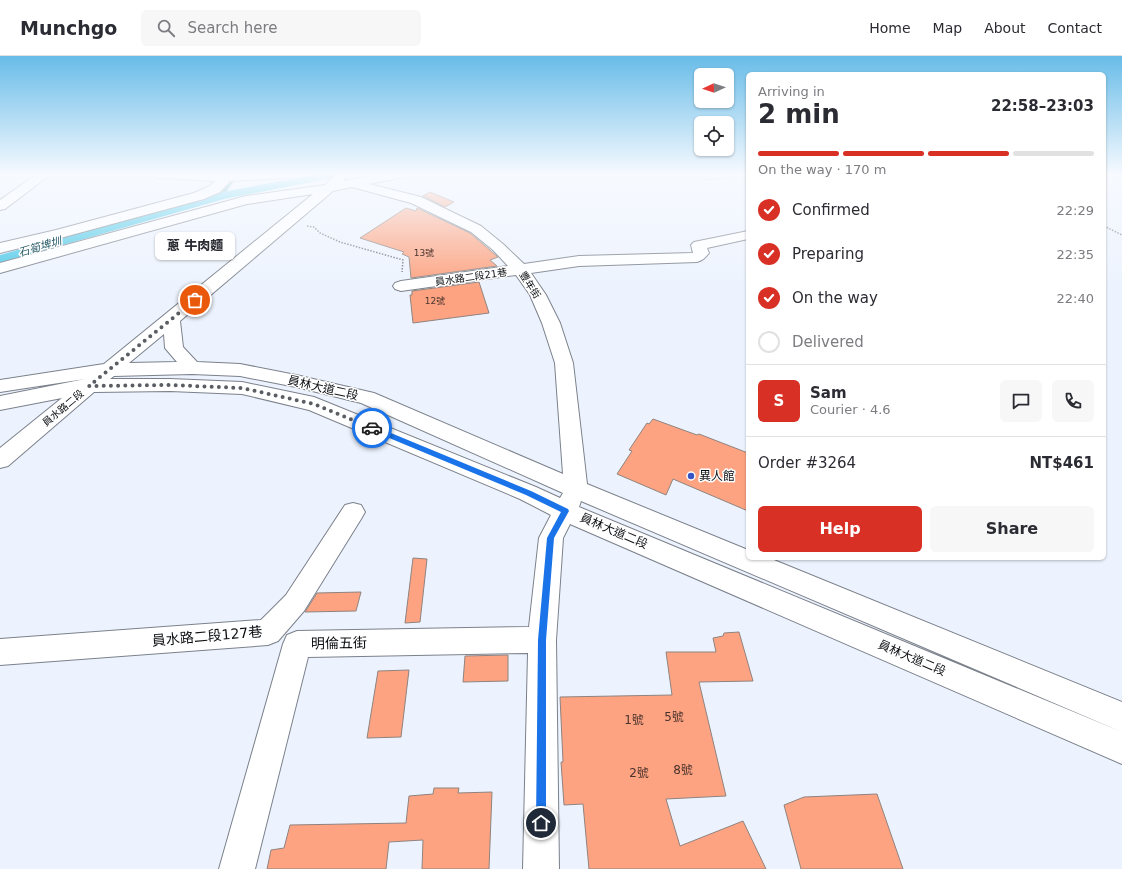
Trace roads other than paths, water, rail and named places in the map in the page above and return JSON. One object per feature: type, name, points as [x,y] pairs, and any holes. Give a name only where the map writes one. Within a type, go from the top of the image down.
[{"type":"street","points":[[0,248],[140,212]]},
{"type":"street","points":[[0,268],[203,212]]},
{"type":"street","name":"員水路二段","points":[[0,460],[301,212]]},
{"type":"street","name":"豐年街","points":[[441,212],[476,229],[498,247],[521,270],[541,302],[551,323],[564,363],[571,500]]},
{"type":"street","name":"員水路二段21巷","points":[[402,286],[579,261],[697,258],[701,253],[699,244],[746,235]]},
{"type":"street","points":[[171,320],[174,348],[192,368]]},
{"type":"street","name":"員林大道二段","points":[[0,386],[32,380],[108,370],[192,368],[240,370],[296,381],[367,398],[571,500],[1122,748]]},
{"type":"street","name":"員林大道二段","points":[[0,403],[89,386],[170,385],[242,388],[314,404],[528,493],[571,500],[1122,717]]},
{"type":"street","points":[[541,869],[542,640],[551,538],[571,500]]},
{"type":"street","name":"員水路二段127巷","points":[[0,652],[268,632],[295,603],[353,512]]},
{"type":"street","points":[[277,623],[297,644]]},
{"type":"street","name":"明倫五街","points":[[238,869],[297,644],[542,640]]},
{"type":"waterway","name":"石筍埤圳","points":[[0,259],[168,212]]},
{"type":"place","name":"蔥 牛肉麵","points":[[195,300]]},
{"type":"place","name":"異人館","points":[[691,476]]}]
